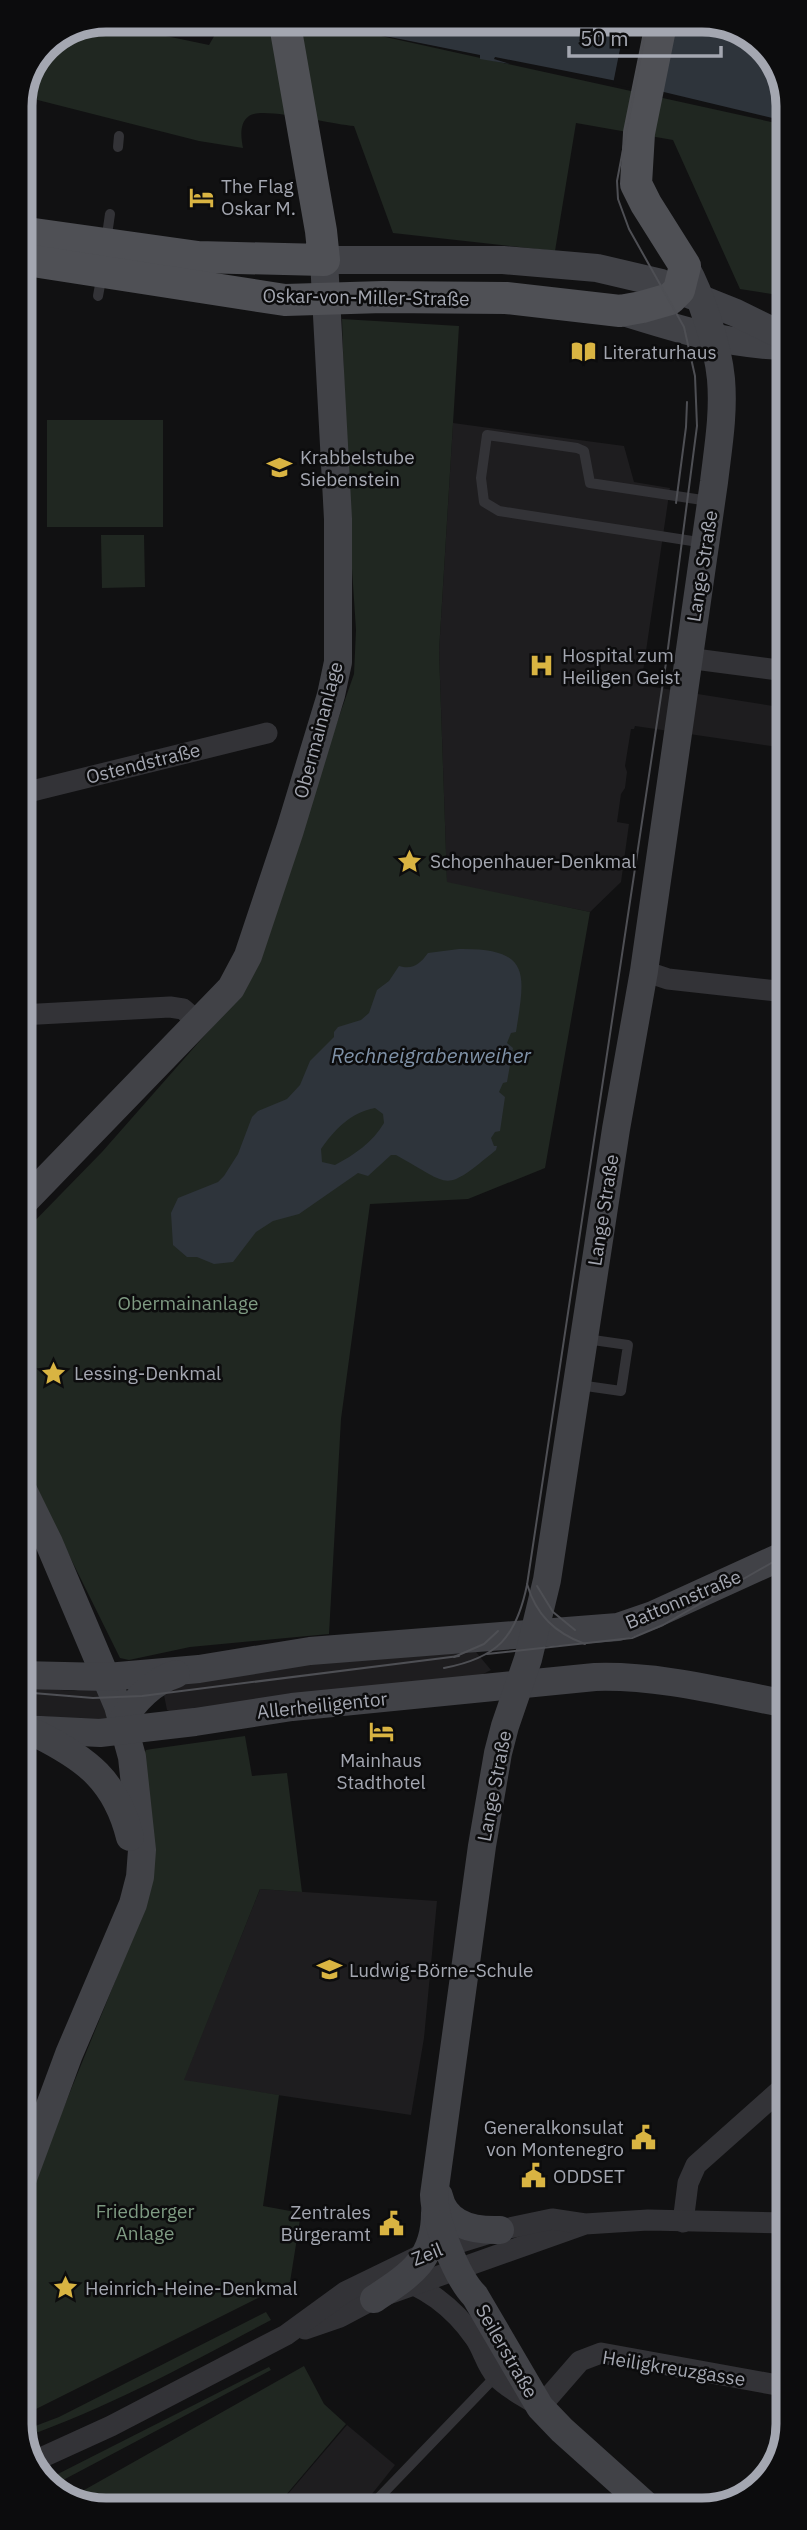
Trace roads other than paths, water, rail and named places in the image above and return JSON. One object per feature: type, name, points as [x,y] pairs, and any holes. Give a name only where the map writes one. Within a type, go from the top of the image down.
[{"type":"main road","name":"Obermainanlage","points":[[32,1194],[231,988],[248,956],[290,830],[336,675],[339,640],[338,519],[324,260],[286,32]]},
{"type":"main road","name":"Lange Straße","points":[[445,2255],[436,2198],[482,1846],[495,1766],[534,1635],[547,1580],[616,1129],[644,971],[721,418],[719,370],[711,335],[636,184],[639,133],[659,32]]},
{"type":"main road","name":"Oskar-von-Miller-Straße","points":[[32,235],[268,298],[506,298],[620,311],[685,331],[736,342],[776,345]]},
{"type":"main road","name":"Oskar-von-Miller-Straße","points":[[32,259],[104,256],[503,260],[597,268],[649,280],[688,285],[776,333]]},
{"type":"main road","points":[[620,311],[662,302],[688,285]]},
{"type":"main road","points":[[32,1508],[107,1677],[124,1725],[132,1757],[142,1850],[133,1904],[69,2054],[32,2154]]},
{"type":"main road","name":"Battonnstraße","points":[[534,1635],[602,1629],[634,1623],[776,1558]]},
{"type":"main road","points":[[32,1675],[107,1677],[188,1670],[310,1651],[534,1635]]},
{"type":"main road","points":[[124,1725],[130,1708],[158,1682],[188,1670]]},
{"type":"main road","name":"Allerheiligentor","points":[[32,1729],[100,1732],[124,1725],[195,1722],[292,1707],[520,1683],[618,1676],[776,1702]]},
{"type":"main road","points":[[32,1733],[75,1755],[92,1767],[106,1784],[118,1801],[139,1877]]},
{"type":"main road","points":[[436,2198],[454,2221],[482,2231],[497,2243]]},
{"type":"main road","points":[[393,2285],[445,2255]]},
{"type":"main road","name":"Seilerstraße","points":[[445,2255],[466,2287],[475,2295],[540,2407],[638,2498]]},
{"type":"street","points":[[687,658],[776,670]]},
{"type":"street","name":"Ostendstraße","points":[[32,791],[267,733]]},
{"type":"street","points":[[644,971],[668,979],[776,991]]},
{"type":"street","points":[[32,1014],[170,1007],[183,1009],[198,1022]]},
{"type":"street","points":[[683,2222],[688,2183],[696,2165],[776,2094]]},
{"type":"street","name":"Zeil","points":[[445,2255],[497,2243],[552,2220],[585,2224],[648,2220],[776,2223]]},
{"type":"street","name":"Seilerstraße","points":[[475,2295],[497,2243]]},
{"type":"street","points":[[40,2458],[111,2426],[286,2335],[340,2317],[393,2285]]},
{"type":"street","name":"Seilerstraße","points":[[393,2285],[439,2299],[475,2338],[496,2376],[540,2407]]},
{"type":"street","name":"Heiligkreuzgasse","points":[[540,2407],[580,2361],[601,2353],[776,2385]]},
{"type":"lane","points":[[705,543],[499,511],[484,502],[481,478],[487,435],[584,451],[590,483],[711,502]]},
{"type":"lane","points":[[576,1384],[621,1391],[628,1345],[583,1339]]},
{"type":"lane","points":[[379,2498],[496,2376]]},
{"type":"water","points":[[365,32],[720,34],[738,41],[750,50],[766,69],[775,96],[776,119],[622,82],[495,57],[494,59],[510,64],[480,59],[480,55]]},
{"type":"water","name":"Rechneigrabenweiher","points":[[459,949],[483,950],[500,953],[518,968],[521,994],[516,1032],[511,1033],[507,1043],[513,1048],[507,1082],[503,1083],[499,1092],[505,1097],[500,1131],[495,1132],[491,1138],[494,1146],[497,1146],[496,1150],[466,1174],[447,1181],[438,1179],[396,1155],[391,1155],[368,1176],[358,1173],[299,1214],[273,1221],[256,1232],[233,1262],[214,1264],[197,1257],[187,1257],[173,1245],[171,1213],[178,1198],[218,1182],[238,1154],[252,1117],[258,1111],[287,1099],[300,1085],[310,1061],[334,1037],[338,1027],[361,1020],[369,1013],[377,990],[389,981],[399,966],[416,965],[428,953]],"holes":[[[375,1108],[383,1114],[384,1123],[362,1147],[335,1165],[322,1162],[321,1149],[344,1123],[366,1110]]]},
{"type":"tram line","points":[[444,1668],[478,1658],[501,1643],[517,1619],[527,1585],[667,656],[697,426],[695,376],[684,327],[629,229],[618,199],[617,181],[646,32]]},
{"type":"tram line","points":[[676,503],[687,402]]},
{"type":"tram line","points":[[487,1654],[632,1638],[663,1625],[776,1560]]},
{"type":"tram line","points":[[527,1584],[536,1605],[548,1622],[574,1640],[585,1644]]},
{"type":"tram line","points":[[537,1586],[553,1612],[575,1630]]},
{"type":"tram line","points":[[454,1657],[484,1644],[498,1631]]},
{"type":"tram line","points":[[32,1693],[93,1698],[142,1696],[459,1656]]},
{"type":"place","name":"The Flag Oskar M.","points":[[201,197]]},
{"type":"place","name":"Literaturhaus","points":[[583,352]]},
{"type":"place","name":"Krabbelstube Siebenstein","points":[[280,468]]},
{"type":"place","name":"Hospital zum Heiligen Geist","points":[[542,666]]},
{"type":"place","name":"Schopenhauer-Denkmal","points":[[410,861]]},
{"type":"place","name":"Lessing-Denkmal","points":[[54,1373]]},
{"type":"place","name":"Mainhaus Stadthotel","points":[[381,1732]]},
{"type":"place","name":"Ludwig-Börne-Schule","points":[[329,1970]]},
{"type":"place","name":"Generalkonsulat von Montenegro","points":[[644,2138]]},
{"type":"place","name":"ODDSET","points":[[533,2176]]},
{"type":"place","name":"Zentrales Bürgeramt","points":[[391,2223]]},
{"type":"place","name":"Heinrich-Heine-Denkmal","points":[[65,2288]]},
{"type":"park label","name":"Friedberger Anlage","points":[[145,2222]]}]
